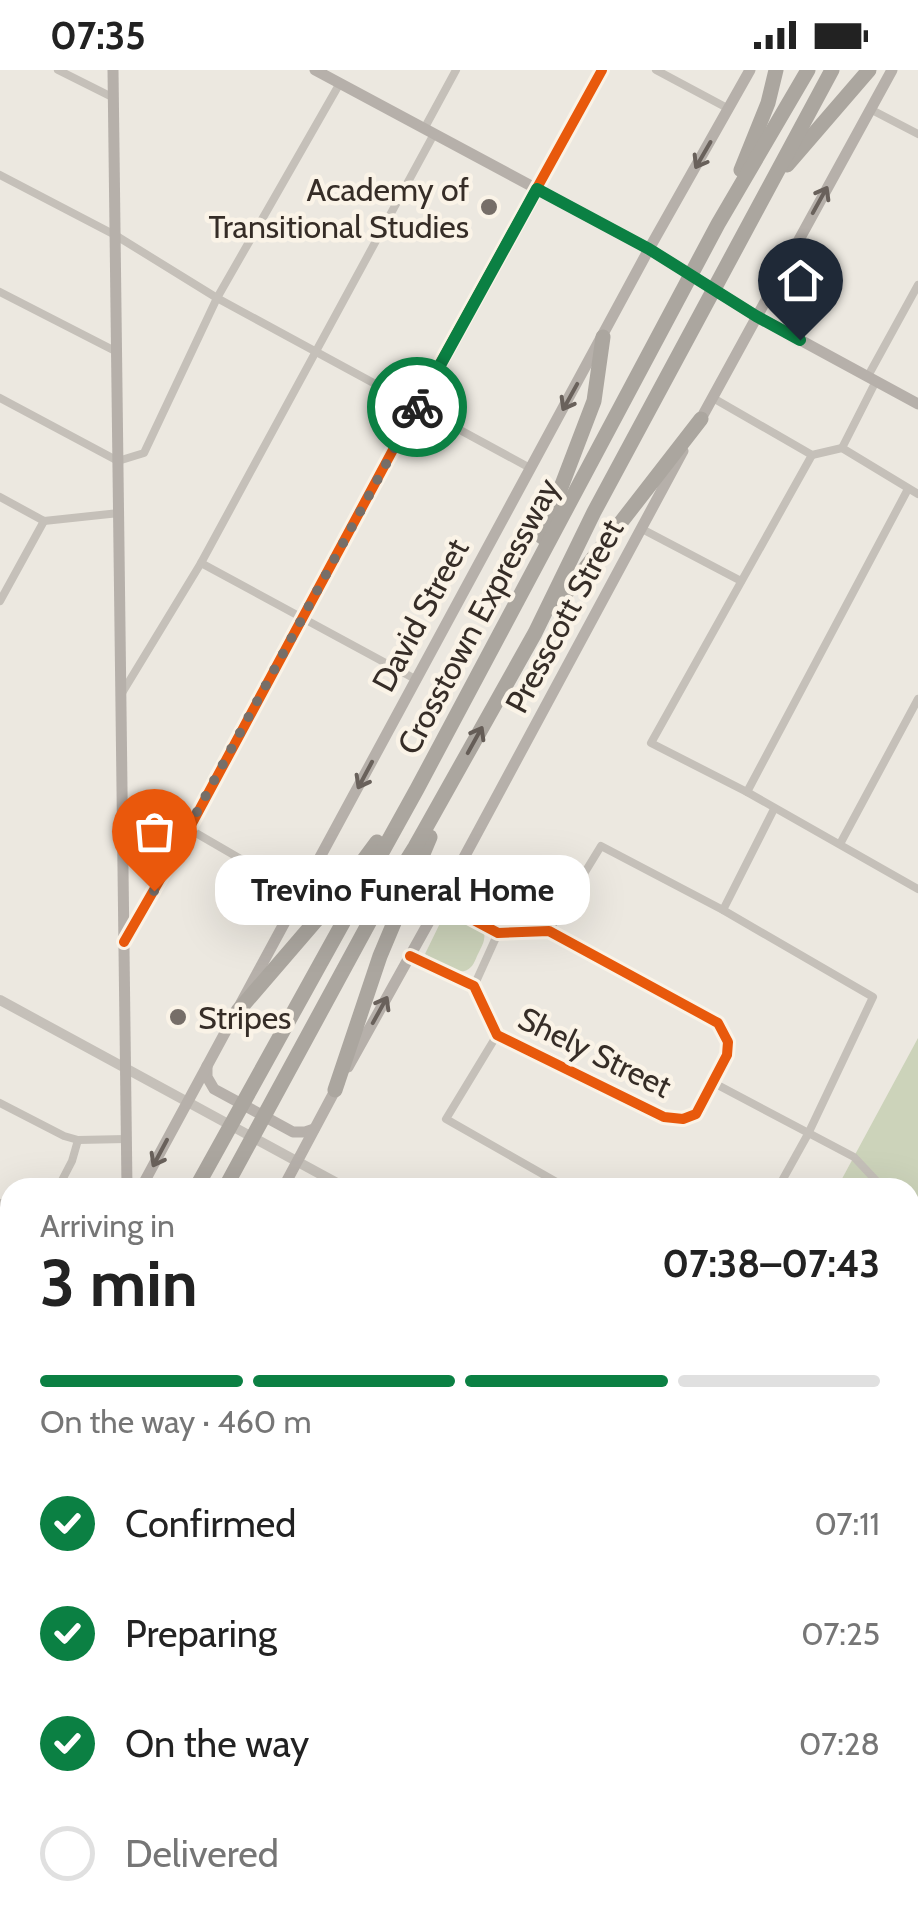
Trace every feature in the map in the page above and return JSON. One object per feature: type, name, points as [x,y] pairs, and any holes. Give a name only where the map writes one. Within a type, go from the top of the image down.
[{"type":"highway","points":[[716,229],[768,104],[776,70]]},
{"type":"highway","name":"Crosstown Expressway","points":[[202,1178],[413,795],[716,229],[808,70]]},
{"type":"highway","name":"Crosstown Expressway","points":[[231,1178],[377,908],[535,632],[594,512],[832,70]]},
{"type":"highway","points":[[768,187],[869,70]]},
{"type":"highway","points":[[518,601],[594,401],[603,336]]},
{"type":"highway","points":[[535,632],[701,418]]},
{"type":"highway","points":[[335,1090],[380,956],[458,771]]},
{"type":"highway","points":[[238,1011],[337,896],[413,795]]},
{"type":"main road","points":[[113,70],[127,1178]]},
{"type":"main road","points":[[315,70],[649,249],[756,316],[918,404]]},
{"type":"main road","name":"David Street","points":[[146,1178],[649,249],[750,70]]},
{"type":"main road","name":"Presscott Street","points":[[288,1178],[892,70]]},
{"type":"main road","points":[[206,1066],[214,1088],[292,1132],[314,1130]]},
{"type":"street","points":[[58,70],[114,98]]},
{"type":"street","points":[[121,695],[200,563],[315,353],[429,131],[456,70]]},
{"type":"street","points":[[124,942],[602,70]]},
{"type":"street","points":[[656,70],[729,108]]},
{"type":"street","points":[[0,398],[118,461],[144,453],[217,298],[340,84]]},
{"type":"street","points":[[870,110],[918,134]]},
{"type":"street","points":[[0,175],[115,235],[315,353],[530,468]]},
{"type":"street","points":[[842,448],[918,285]]},
{"type":"street","points":[[0,292],[117,352]]},
{"type":"street","points":[[712,398],[812,455],[842,448],[918,494]]},
{"type":"street","points":[[812,455],[651,743],[747,792],[918,889]]},
{"type":"street","points":[[747,792],[908,489]]},
{"type":"street","points":[[0,496],[44,521],[119,513]]},
{"type":"street","points":[[1,599],[44,521]]},
{"type":"street","points":[[642,529],[742,581]]},
{"type":"street","points":[[200,563],[416,680]]},
{"type":"street","points":[[840,844],[918,699]]},
{"type":"street","points":[[723,910],[774,809]]},
{"type":"street","points":[[188,829],[302,894]]},
{"type":"street","points":[[548,931],[601,846],[723,910],[873,997],[784,1178]]},
{"type":"street","points":[[440,902],[498,933],[548,931],[718,1023],[728,1042],[727,1054],[712,1082]]},
{"type":"street","points":[[410,956],[474,986],[498,933]]},
{"type":"street","name":"Shely Street","points":[[474,986],[498,1035],[664,1117],[696,1114],[712,1082],[854,1157],[874,1178]]},
{"type":"street","points":[[0,1000],[329,1178]]},
{"type":"street","points":[[498,1035],[446,1119],[549,1178]]},
{"type":"street","points":[[0,1103],[48,1130],[78,1140],[126,1139]]},
{"type":"street","points":[[63,1178],[78,1140]]},
{"type":"green space","points":[[450,910],[483,928],[482,945],[474,964],[466,970],[448,968],[425,954]]},
{"type":"green space","points":[[918,1038],[918,1178],[842,1178]]},
{"type":"cycle path","points":[[124,942],[602,70]]},
{"type":"cycle path","points":[[410,956],[474,986],[497,1035],[664,1117],[683,1119],[696,1114],[727,1055],[728,1042],[718,1023],[549,931],[498,933],[440,902]]},
{"type":"way so far","points":[[154,891],[417,407]]},
{"type":"place","name":"Academy of Transitional Studies","points":[[489,207]]},
{"type":"place","name":"Trevino Funeral Home","points":[[154,891]]},
{"type":"place","name":"Stripes","points":[[178,1017]]},
{"type":"route","points":[[417,407],[537,189],[649,249],[800,340]]}]
